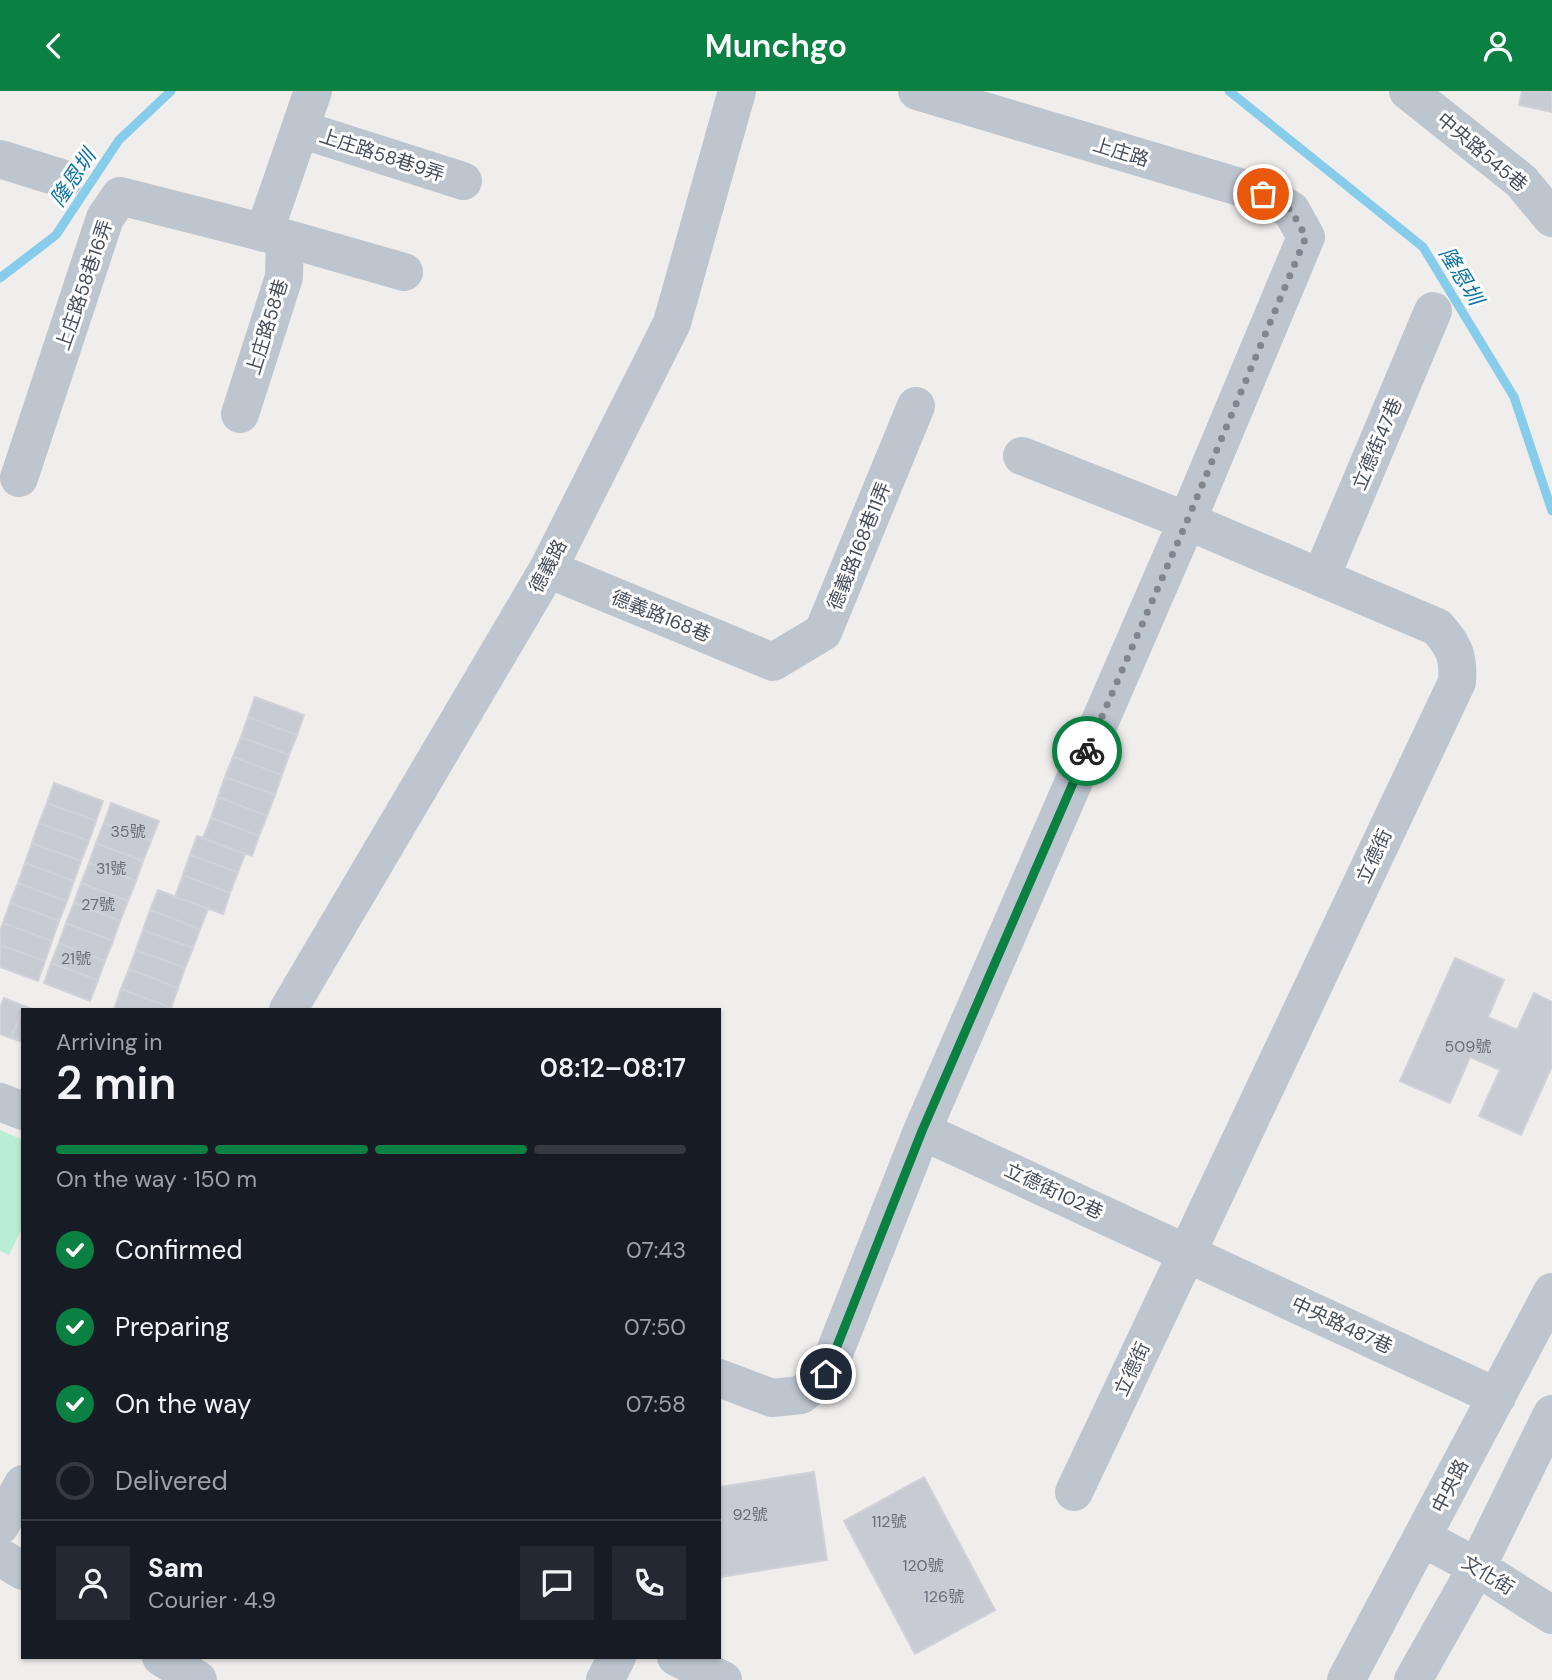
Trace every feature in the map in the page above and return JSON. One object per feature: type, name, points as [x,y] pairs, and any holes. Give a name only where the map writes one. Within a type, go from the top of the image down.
[{"type":"street","name":"上庄路58巷","points":[[240,414],[284,277],[275,235],[300,129],[313,91]]},
{"type":"street","name":"德義路","points":[[289,1008],[548,569],[672,323],[737,91]]},
{"type":"street","name":"上庄路","points":[[917,91],[1263,194],[1291,210],[1306,237],[1187,521]]},
{"type":"street","name":"中央路545巷","points":[[1408,91],[1521,181],[1552,218]]},
{"type":"street","name":"上庄路58巷9弄","points":[[300,129],[463,181]]},
{"type":"street","points":[[0,159],[64,179]]},
{"type":"street","name":"上庄路58巷16弄","points":[[19,478],[105,218],[120,195],[275,235]]},
{"type":"street","points":[[275,235],[404,272]]},
{"type":"street","name":"立德街47巷","points":[[1321,577],[1433,311]]},
{"type":"street","name":"德義路168巷11弄","points":[[773,662],[823,632],[916,406]]},
{"type":"street","name":"立德街","points":[[1022,456],[1187,521],[1437,627],[1449,641],[1458,662],[1457,682],[1074,1492]]},
{"type":"street","points":[[721,1379],[772,1398],[801,1395],[826,1374],[922,1131],[1187,521]]},
{"type":"street","name":"德義路168巷","points":[[548,569],[773,662]]},
{"type":"street","points":[[0,1102],[21,1110]]},
{"type":"street","name":"立德街102巷","points":[[922,1131],[1187,1252]]},
{"type":"street","name":"中央路487巷","points":[[1187,1252],[1497,1397]]},
{"type":"street","name":"中央路","points":[[1346,1680],[1552,1292]]},
{"type":"street","points":[[1413,1680],[1477,1567],[1552,1414]]},
{"type":"street","points":[[0,1526],[21,1488]]},
{"type":"street","name":"文化街","points":[[1423,1538],[1477,1567],[1552,1615]]},
{"type":"street","points":[[0,1557],[21,1570]]},
{"type":"street","points":[[164,1659],[198,1680]]},
{"type":"street","points":[[605,1680],[616,1659]]},
{"type":"street","points":[[680,1659],[723,1680]]},
{"type":"green space","points":[[0,1130],[21,1139],[21,1230],[9,1255],[0,1251]]},
{"type":"building","points":[[1522,91],[1552,91],[1552,112],[1519,105]]},
{"type":"building","points":[[255,697],[304,715],[297,735],[248,717]]},
{"type":"building","points":[[248,717],[297,735],[289,755],[241,737]]},
{"type":"building","points":[[241,737],[289,755],[282,775],[233,757]]},
{"type":"building","points":[[233,757],[282,775],[275,795],[225,777]]},
{"type":"building","points":[[225,777],[275,795],[267,816],[218,797]]},
{"type":"building","points":[[54,783],[103,801],[96,821],[47,803]]},
{"type":"building","points":[[218,797],[267,816],[259,836],[211,818]]},
{"type":"building","points":[[47,803],[96,821],[89,841],[39,823]]},
{"type":"building","points":[[111,803],[159,821],[151,841],[104,823]]},
{"type":"building","points":[[211,818],[259,836],[252,856],[203,838]]},
{"type":"building","points":[[39,823],[89,841],[81,861],[32,843]]},
{"type":"building","points":[[104,823],[151,841],[143,861],[96,843]]},
{"type":"building","points":[[197,836],[245,854],[238,872],[190,855]]},
{"type":"building","points":[[32,843],[81,861],[74,881],[25,863]]},
{"type":"building","points":[[96,843],[143,861],[136,881],[89,863]]},
{"type":"building","points":[[190,855],[238,872],[230,893],[183,875]]},
{"type":"building","points":[[25,863],[74,881],[67,901],[18,883]]},
{"type":"building","points":[[89,863],[136,881],[128,901],[81,883]]},
{"type":"building","points":[[183,875],[230,893],[223,914],[175,897]]},
{"type":"building","points":[[18,883],[67,901],[59,921],[10,903]]},
{"type":"building","points":[[81,883],[128,901],[120,921],[74,903]]},
{"type":"building","points":[[158,890],[208,909],[200,929],[150,910]]},
{"type":"building","points":[[10,903],[59,921],[52,941],[3,923]]},
{"type":"building","points":[[74,903],[120,921],[113,941],[66,923]]},
{"type":"building","points":[[150,910],[200,929],[193,948],[143,930]]},
{"type":"building","points":[[3,923],[52,941],[45,961],[0,945]]},
{"type":"building","points":[[66,923],[113,941],[105,961],[59,943]]},
{"type":"building","points":[[143,930],[193,948],[185,968],[136,950]]},
{"type":"building","points":[[59,943],[105,961],[98,980],[51,963]]},
{"type":"building","points":[[0,945],[45,961],[38,981],[0,967]]},
{"type":"building","points":[[136,950],[185,968],[178,988],[129,969]]},
{"type":"building","points":[[1455,958],[1504,980],[1488,1017],[1517,1030],[1534,993],[1552,1002],[1552,1066],[1521,1135],[1479,1116],[1500,1070],[1470,1057],[1450,1103],[1400,1081]]},
{"type":"building","points":[[51,963],[98,980],[90,1001],[44,983]]},
{"type":"building","points":[[129,969],[178,988],[171,1008],[121,989]]},
{"type":"building","points":[[121,989],[171,1008],[114,1008]]},
{"type":"building","points":[[4,998],[24,1006],[11,1038],[0,1034],[0,1008]]},
{"type":"building","points":[[21,1013],[21,1041],[11,1038]]},
{"type":"building","points":[[814,1472],[827,1560],[721,1577],[721,1487]]},
{"type":"building","points":[[924,1477],[995,1610],[915,1654],[844,1521]]},
{"type":"waterway","name":"隆恩圳","points":[[0,278],[56,235],[119,140],[171,91]]},
{"type":"waterway","name":"隆恩圳","points":[[1229,91],[1423,247],[1514,397],[1552,511]]},
{"type":"way so far","points":[[1087,751],[1306,237],[1291,210],[1263,194]]},
{"type":"route","points":[[826,1374],[922,1131],[1087,751]]}]
